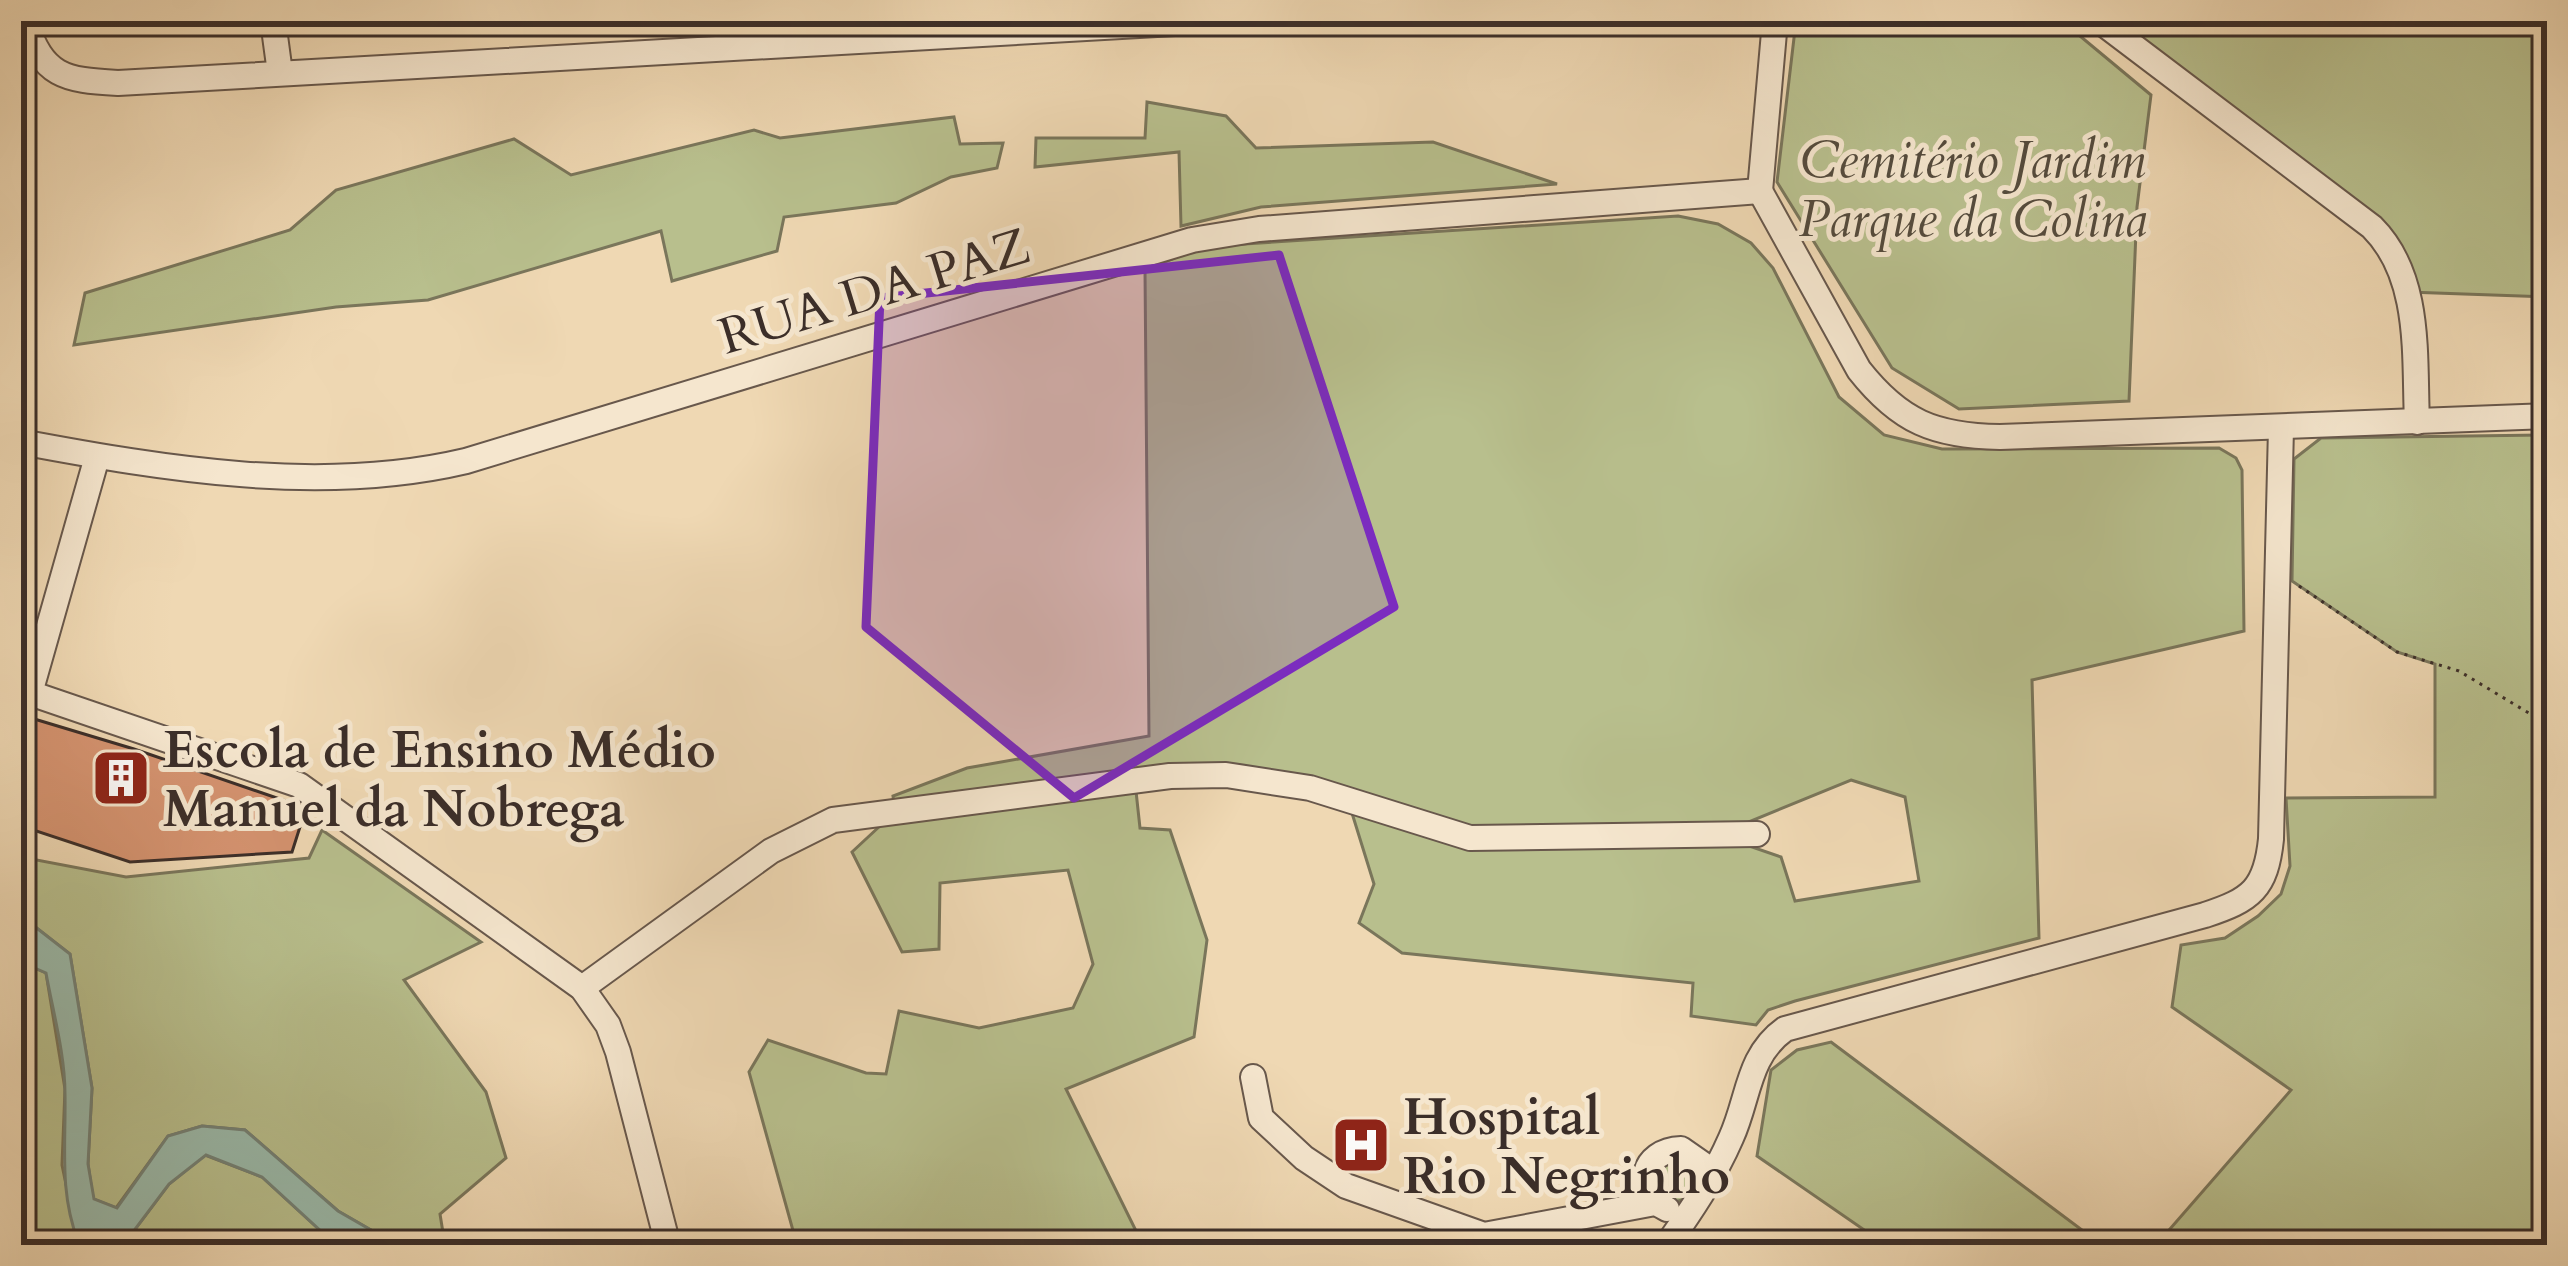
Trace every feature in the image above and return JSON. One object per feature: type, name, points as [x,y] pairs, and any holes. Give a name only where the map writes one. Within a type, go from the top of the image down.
[{"type":"street","points":[[25,21],[39,57],[57,74],[118,83],[1210,21]]},
{"type":"street","points":[[273,21],[280,73]]},
{"type":"street","points":[[1775,21],[1760,191],[1859,370],[1878,394],[1923,426],[1986,437],[2547,416]]},
{"type":"street","points":[[2099,21],[2390,244],[2408,292],[2417,422]]},
{"type":"street","name":"RUA DA PAZ","points":[[21,442],[97,457],[278,475],[356,478],[419,472],[1223,233],[1760,191]]},
{"type":"street","points":[[1667,1245],[1714,1172],[1738,1122],[1760,1053],[1785,1030],[2205,915],[2240,904],[2257,889],[2268,866],[2271,839],[2281,428]]},
{"type":"street","points":[[97,457],[26,692],[299,785],[582,988],[608,1024],[618,1052],[668,1245]]},
{"type":"street","points":[[582,988],[771,851],[833,820],[1197,773],[1329,792],[1470,838],[1757,834]]},
{"type":"street","points":[[1253,1077],[1262,1118],[1304,1158],[1346,1186],[1484,1235],[1655,1203],[1688,1215]]},
{"type":"street","points":[[1655,1203],[1644,1186],[1644,1176],[1661,1152],[1681,1149],[1714,1172]]},
{"type":"path","points":[[2278,572],[2397,652],[2458,671],[2547,724]]},
{"type":"highlighted area","points":[[1279,255],[1394,607],[1074,798],[866,627],[880,298]]},
{"type":"green space","name":"Cemitério Jardim Parque da Colina","points":[[1796,21],[2062,21],[2151,95],[2137,207],[2129,401],[1959,409],[1892,368],[1777,182]]},
{"type":"green space","points":[[2100,21],[2547,21],[2547,297],[2408,292],[2397,258]]},
{"type":"green space","points":[[1147,102],[1226,116],[1256,148],[1433,142],[1557,184],[1261,207],[1181,226],[1179,152],[1035,167],[1036,138],[1145,138]]},
{"type":"green space","points":[[954,117],[960,144],[1003,143],[997,168],[951,177],[896,203],[784,217],[777,251],[672,281],[661,231],[428,300],[336,307],[74,345],[85,293],[290,230],[336,190],[514,139],[571,175],[754,130],[780,138]]},
{"type":"green space","points":[[1678,216],[1718,224],[1751,243],[1773,268],[1839,397],[1884,435],[1942,449],[2219,448],[2236,458],[2242,470],[2244,631],[2032,680],[2039,938],[1795,1001],[1768,1010],[1756,1025],[1691,1016],[1693,983],[1402,953],[1359,923],[1374,884],[1347,797],[1310,788],[1135,782],[1140,828],[1170,830],[1207,940],[1194,1037],[1066,1089],[1143,1245],[797,1245],[749,1072],[768,1040],[866,1073],[886,1074],[899,1011],[979,1028],[1073,1008],[1093,964],[1068,870],[940,883],[939,949],[902,952],[852,852],[895,812],[893,796],[967,768],[1149,736],[1145,270],[1194,250]],"holes":[[[1851,780],[1905,797],[1919,881],[1795,901],[1781,857],[1717,835]]]},
{"type":"green space","points":[[2547,435],[2547,1245],[2156,1245],[2291,1090],[2172,1007],[2181,945],[2225,938],[2281,894],[2290,866],[2286,798],[2435,797],[2435,664],[2397,652],[2292,581],[2294,459],[2321,438]]},
{"type":"green space","points":[[322,830],[481,942],[404,980],[486,1092],[506,1158],[440,1214],[445,1245],[397,1245],[338,1211],[245,1130],[202,1126],[168,1136],[116,1208],[93,1199],[88,1164],[92,1088],[70,954],[34,926],[21,924],[21,857],[126,877],[309,858]]},
{"type":"green space","points":[[21,962],[46,973],[65,1089],[62,1165],[78,1241],[94,1245],[30,1245]]},
{"type":"green space","points":[[1831,1042],[2102,1245],[1886,1245],[1757,1156],[1771,1070],[1797,1050]]},
{"type":"green space","points":[[205,1155],[262,1177],[322,1232],[344,1245],[111,1245],[127,1240],[169,1184]]},
{"type":"green space","points":[[1670,1157],[1696,1171],[1698,1182],[1685,1199],[1675,1202],[1656,1192],[1654,1171]]},
{"type":"shaded area","points":[[21,924],[34,926],[70,954],[92,1088],[88,1164],[94,1199],[117,1208],[168,1136],[202,1126],[245,1130],[338,1211],[397,1245],[344,1245],[322,1232],[262,1177],[206,1155],[169,1184],[127,1240],[111,1245],[78,1241],[66,1186],[58,1033],[46,973],[21,962]]},
{"type":"building","name":"Escola de Ensino Médio Manuel da Nobrega","points":[[21,715],[306,808],[292,852],[130,862],[21,826]]},
{"type":"place","name":"Escola de Ensino Médio Manuel da Nobrega","points":[[121,778]]},
{"type":"place","name":"Hospital Rio Negrinho","points":[[1361,1145]]}]
